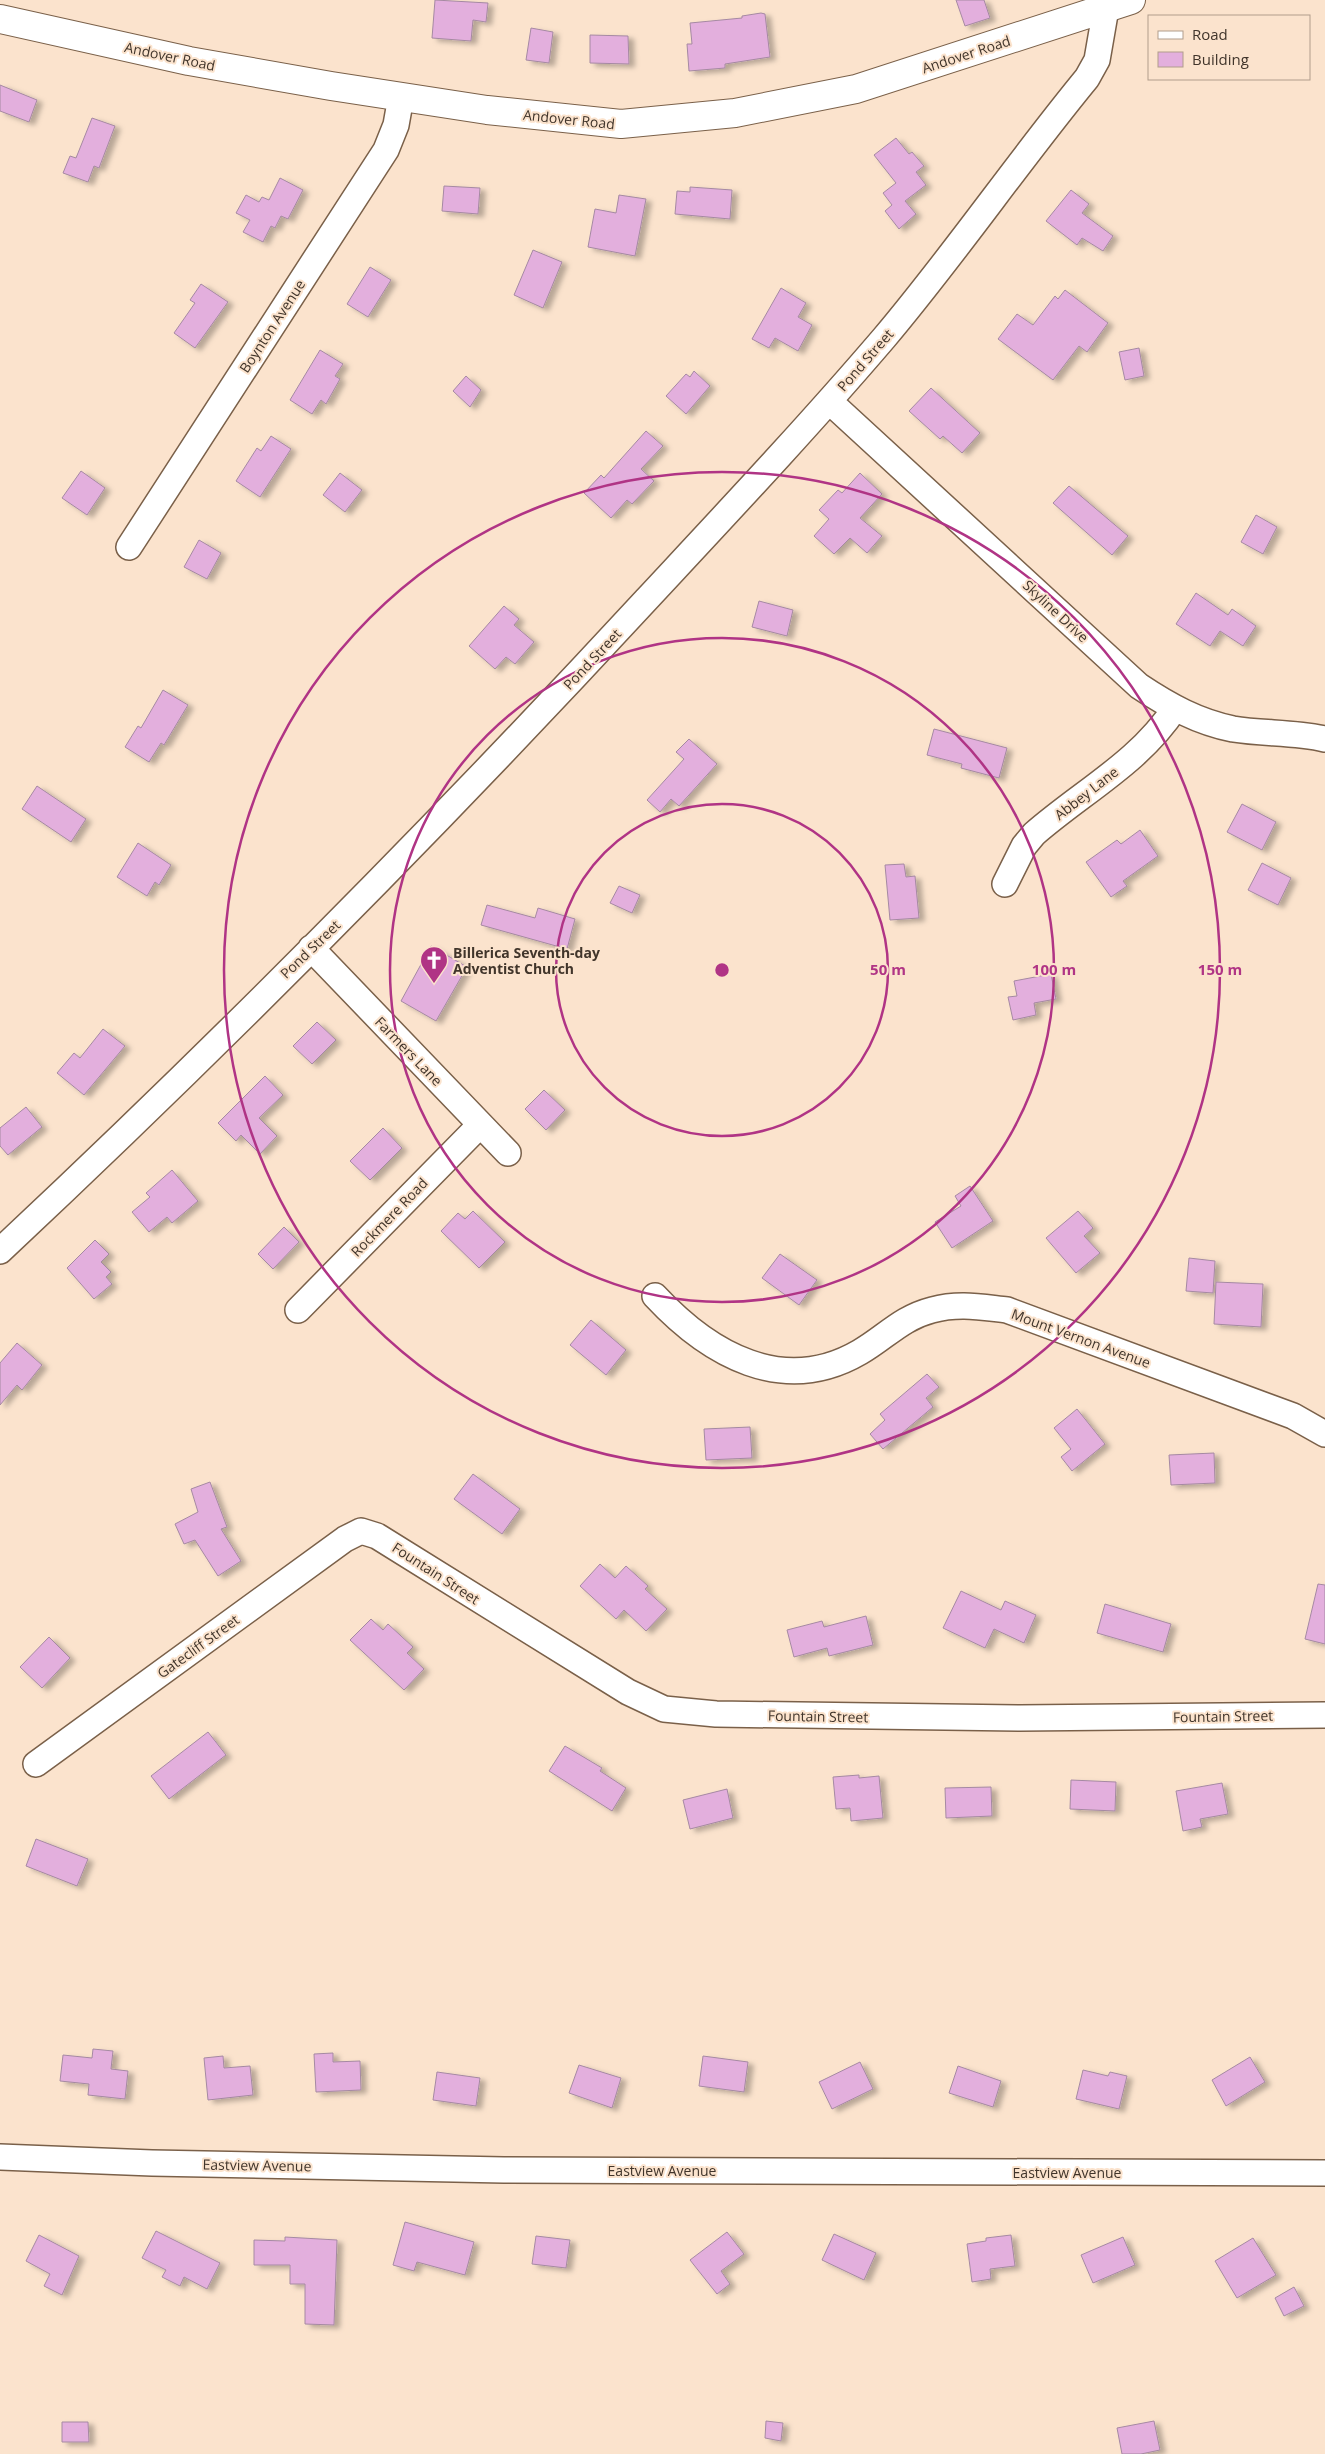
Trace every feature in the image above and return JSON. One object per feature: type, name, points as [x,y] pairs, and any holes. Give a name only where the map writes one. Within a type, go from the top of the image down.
[{"type":"main road","name":"Andover Road","points":[[0,18],[188,61],[487,110],[621,124],[726,114],[856,89],[1118,4]]},
{"type":"street","name":"Pond Street","points":[[0,1251],[121,1138],[418,843],[517,740],[829,401],[921,292],[1087,78],[1100,52],[1118,4]]},
{"type":"street","name":"Boynton Avenue","points":[[129,547],[383,156],[394,131],[401,97]]},
{"type":"street","name":"Skyline Drive","points":[[829,401],[1139,686],[1191,717],[1234,729],[1279,732],[1325,739]]},
{"type":"street","name":"Abbey Lane","points":[[1005,884],[1024,846],[1034,834],[1116,770],[1153,738],[1175,708]]},
{"type":"street","name":"Farmers Lane","points":[[311,948],[508,1153]]},
{"type":"street","name":"Rockmere Road","points":[[298,1310],[480,1124]]},
{"type":"street","name":"Mount Vernon Avenue","points":[[655,1296],[700,1337],[725,1351],[776,1371],[807,1372],[829,1366],[860,1352],[899,1323],[930,1311],[960,1304],[1007,1310],[1293,1416],[1325,1434]]},
{"type":"street","name":"Fountain Street","points":[[361,1531],[377,1536],[628,1692],[664,1709],[716,1714],[1020,1718],[1325,1715]]},
{"type":"street","name":"Gatecliff Street","points":[[36,1764],[345,1539],[361,1531]]},
{"type":"street","name":"Eastview Avenue","points":[[0,2157],[152,2163],[514,2170],[1325,2173]]},
{"type":"building","points":[[435,0],[488,3],[486,22],[473,20],[471,41],[432,38]]},
{"type":"building","points":[[956,0],[984,0],[990,18],[965,26]]},
{"type":"building","points":[[765,14],[770,57],[725,64],[725,68],[689,71],[687,44],[692,44],[690,23],[742,18],[742,16]]},
{"type":"building","points":[[531,28],[553,32],[549,63],[526,60]]},
{"type":"building","points":[[590,35],[628,36],[629,64],[590,63]]},
{"type":"building","points":[[0,85],[37,100],[29,122],[0,111]]},
{"type":"building","points":[[92,118],[115,126],[99,168],[94,166],[88,182],[63,173],[70,156],[76,158]]},
{"type":"building","points":[[896,138],[909,154],[912,152],[924,166],[916,172],[926,185],[905,201],[916,214],[899,229],[885,211],[892,205],[883,193],[896,183],[874,155]]},
{"type":"building","points":[[280,178],[303,190],[288,219],[281,216],[275,228],[271,226],[263,242],[243,232],[250,220],[236,213],[246,195],[259,202],[262,197],[269,200]]},
{"type":"building","points":[[444,186],[480,188],[478,214],[442,211]]},
{"type":"building","points":[[690,187],[732,190],[730,219],[675,214],[677,191],[690,192]]},
{"type":"building","points":[[1071,190],[1089,204],[1082,213],[1113,236],[1103,251],[1082,238],[1077,245],[1046,221]]},
{"type":"building","points":[[619,195],[646,199],[635,256],[588,247],[595,209],[616,213]]},
{"type":"building","points":[[533,250],[562,262],[543,308],[514,295]]},
{"type":"building","points":[[370,267],[391,280],[368,317],[347,304]]},
{"type":"building","points":[[201,284],[228,302],[195,348],[174,333],[195,303],[190,300]]},
{"type":"building","points":[[781,288],[806,303],[798,317],[812,325],[798,351],[775,338],[769,348],[752,339]]},
{"type":"building","points":[[1065,290],[1108,323],[1087,352],[1079,346],[1053,380],[998,339],[1017,314],[1033,325],[1055,296],[1058,299]]},
{"type":"building","points":[[1139,348],[1144,376],[1125,380],[1119,352]]},
{"type":"building","points":[[320,350],[343,364],[335,376],[340,379],[326,404],[321,400],[312,414],[290,400]]},
{"type":"building","points":[[694,371],[710,386],[686,414],[666,396],[686,374],[690,377]]},
{"type":"building","points":[[466,376],[481,390],[470,407],[453,391]]},
{"type":"building","points":[[931,388],[980,433],[962,453],[943,436],[940,439],[909,411]]},
{"type":"building","points":[[646,431],[663,446],[641,469],[654,481],[632,504],[627,500],[611,518],[584,493],[601,475],[604,478]]},
{"type":"building","points":[[271,436],[291,449],[260,497],[236,481],[257,448],[261,451]]},
{"type":"building","points":[[81,471],[105,488],[87,515],[62,498]]},
{"type":"building","points":[[340,473],[362,490],[345,512],[323,495]]},
{"type":"building","points":[[860,473],[882,494],[860,518],[882,536],[867,553],[850,538],[834,554],[814,536],[829,519],[819,510],[838,490],[842,493]]},
{"type":"building","points":[[1069,486],[1128,536],[1112,555],[1053,503]]},
{"type":"building","points":[[1256,515],[1277,527],[1263,554],[1241,542]]},
{"type":"building","points":[[199,540],[221,553],[207,579],[184,567]]},
{"type":"building","points":[[1196,593],[1228,615],[1232,609],[1256,626],[1243,646],[1220,631],[1210,646],[1176,624]]},
{"type":"building","points":[[759,601],[793,610],[787,636],[752,627]]},
{"type":"building","points":[[504,606],[519,619],[514,625],[534,642],[515,664],[506,657],[495,669],[469,646]]},
{"type":"building","points":[[163,690],[188,705],[164,745],[161,743],[149,762],[125,747],[138,726],[141,728]]},
{"type":"building","points":[[934,729],[1007,748],[999,778],[961,768],[962,764],[927,755]]},
{"type":"building","points":[[689,739],[717,764],[679,806],[671,799],[660,812],[647,800],[684,759],[676,752]]},
{"type":"building","points":[[37,786],[86,819],[71,842],[22,809]]},
{"type":"building","points":[[1242,804],[1276,822],[1262,850],[1227,832]]},
{"type":"building","points":[[1140,830],[1158,856],[1123,881],[1127,886],[1111,897],[1086,862],[1117,840],[1121,844]]},
{"type":"building","points":[[138,843],[171,865],[159,885],[155,882],[147,896],[117,877]]},
{"type":"building","points":[[1262,863],[1291,878],[1278,905],[1248,890]]},
{"type":"building","points":[[904,864],[906,877],[915,876],[919,918],[890,920],[885,865]]},
{"type":"building","points":[[619,886],[640,895],[632,913],[610,903]]},
{"type":"building","points":[[487,905],[535,918],[538,908],[575,919],[567,949],[481,925]]},
{"type":"building","name":"Billerica Seventh-day Adventist Church","points":[[431,946],[467,967],[436,1021],[401,1001]]},
{"type":"building","points":[[1051,974],[1056,999],[1034,1003],[1036,1015],[1013,1020],[1008,997],[1017,996],[1014,981]]},
{"type":"building","points":[[317,1022],[336,1040],[312,1064],[293,1046]]},
{"type":"building","points":[[103,1029],[125,1046],[84,1095],[57,1073],[74,1053],[80,1058]]},
{"type":"building","points":[[265,1076],[283,1095],[259,1118],[277,1136],[260,1154],[241,1135],[236,1141],[218,1123]]},
{"type":"building","points":[[544,1090],[565,1110],[546,1130],[525,1109]]},
{"type":"building","points":[[26,1107],[42,1127],[8,1155],[0,1146],[0,1128]]},
{"type":"building","points":[[383,1128],[402,1148],[370,1180],[350,1161]]},
{"type":"building","points":[[172,1170],[198,1201],[172,1223],[167,1217],[149,1232],[132,1212],[150,1197],[146,1193]]},
{"type":"building","points":[[970,1186],[993,1221],[952,1248],[935,1222],[961,1206],[955,1196]]},
{"type":"building","points":[[473,1211],[505,1242],[479,1268],[441,1231],[458,1213],[465,1219]]},
{"type":"building","points":[[1078,1211],[1093,1228],[1084,1236],[1100,1253],[1076,1273],[1046,1238]]},
{"type":"building","points":[[284,1227],[299,1242],[273,1269],[258,1254]]},
{"type":"building","points":[[95,1240],[109,1254],[101,1262],[111,1272],[106,1277],[112,1284],[94,1299],[67,1268]]},
{"type":"building","points":[[780,1254],[817,1280],[799,1305],[762,1278]]},
{"type":"building","points":[[1189,1258],[1215,1261],[1213,1293],[1186,1291]]},
{"type":"building","points":[[1216,1282],[1263,1284],[1261,1327],[1214,1324]]},
{"type":"building","points":[[591,1320],[626,1350],[606,1375],[570,1345]]},
{"type":"building","points":[[17,1343],[42,1365],[22,1390],[17,1385],[0,1405],[0,1363]]},
{"type":"building","points":[[927,1374],[939,1387],[926,1398],[933,1407],[883,1449],[870,1434],[885,1420],[880,1414]]},
{"type":"building","points":[[1077,1409],[1105,1444],[1072,1471],[1061,1457],[1071,1449],[1054,1428]]},
{"type":"building","points":[[750,1427],[752,1458],[706,1460],[704,1429]]},
{"type":"building","points":[[1214,1453],[1215,1483],[1171,1485],[1169,1455]]},
{"type":"building","points":[[473,1474],[520,1509],[502,1534],[454,1499]]},
{"type":"building","points":[[210,1482],[227,1527],[221,1529],[241,1561],[218,1576],[195,1540],[184,1544],[175,1524],[198,1512],[191,1489]]},
{"type":"building","points":[[600,1564],[615,1578],[626,1566],[648,1586],[645,1589],[667,1609],[646,1631],[624,1610],[616,1619],[580,1586]]},
{"type":"building","points":[[1318,1584],[1325,1585],[1325,1644],[1305,1639]]},
{"type":"building","points":[[961,1591],[1001,1610],[1005,1601],[1036,1615],[1024,1643],[994,1629],[985,1648],[943,1628]]},
{"type":"building","points":[[1105,1604],[1171,1624],[1163,1652],[1097,1633]]},
{"type":"building","points":[[866,1616],[873,1645],[829,1656],[827,1648],[794,1657],[787,1630],[822,1621],[824,1627]]},
{"type":"building","points":[[371,1619],[383,1630],[388,1624],[413,1647],[407,1653],[424,1669],[404,1690],[350,1640]]},
{"type":"building","points":[[49,1637],[70,1658],[42,1688],[20,1667]]},
{"type":"building","points":[[208,1732],[226,1755],[169,1799],[151,1776]]},
{"type":"building","points":[[565,1746],[602,1768],[600,1771],[626,1788],[612,1811],[549,1771]]},
{"type":"building","points":[[859,1775],[859,1778],[879,1776],[883,1818],[851,1821],[850,1808],[836,1809],[833,1777]]},
{"type":"building","points":[[1071,1780],[1116,1782],[1115,1811],[1070,1809]]},
{"type":"building","points":[[1222,1783],[1228,1814],[1200,1819],[1202,1827],[1183,1831],[1176,1791]]},
{"type":"building","points":[[991,1787],[992,1816],[946,1818],[945,1788]]},
{"type":"building","points":[[727,1789],[733,1818],[690,1829],[683,1800]]},
{"type":"building","points":[[36,1839],[88,1859],[77,1886],[26,1866]]},
{"type":"building","points":[[93,2049],[113,2051],[111,2069],[128,2071],[125,2099],[88,2095],[89,2084],[60,2081],[63,2055],[92,2058]]},
{"type":"building","points":[[333,2053],[333,2062],[360,2061],[361,2090],[316,2092],[314,2054]]},
{"type":"building","points":[[223,2056],[224,2068],[250,2066],[253,2095],[208,2100],[204,2058]]},
{"type":"building","points":[[703,2056],[748,2062],[744,2092],[699,2086]]},
{"type":"building","points":[[1250,2057],[1265,2082],[1226,2106],[1212,2080]]},
{"type":"building","points":[[860,2062],[873,2089],[832,2109],[819,2082]]},
{"type":"building","points":[[579,2065],[621,2078],[612,2108],[569,2093]]},
{"type":"building","points":[[958,2066],[1001,2081],[993,2107],[949,2093]]},
{"type":"building","points":[[1083,2070],[1108,2076],[1110,2072],[1127,2076],[1119,2109],[1076,2099]]},
{"type":"building","points":[[437,2072],[480,2078],[476,2106],[433,2100]]},
{"type":"building","points":[[405,2222],[474,2242],[465,2275],[417,2262],[414,2271],[393,2265]]},
{"type":"building","points":[[156,2231],[220,2263],[207,2289],[184,2277],[180,2286],[162,2277],[166,2270],[142,2258]]},
{"type":"building","points":[[727,2232],[744,2254],[721,2271],[730,2284],[717,2294],[690,2260]]},
{"type":"building","points":[[834,2234],[876,2253],[864,2280],[822,2260]]},
{"type":"building","points":[[39,2235],[79,2256],[62,2295],[44,2286],[50,2274],[26,2261]]},
{"type":"building","points":[[1011,2235],[1015,2266],[990,2269],[991,2279],[972,2282],[967,2244],[986,2241],[986,2238]]},
{"type":"building","points":[[536,2236],[570,2240],[566,2268],[532,2264]]},
{"type":"building","points":[[285,2237],[337,2240],[334,2325],[305,2324],[305,2284],[290,2284],[290,2265],[254,2265],[254,2240],[285,2241]]},
{"type":"building","points":[[1123,2237],[1135,2265],[1093,2283],[1081,2255]]},
{"type":"building","points":[[1253,2238],[1276,2275],[1237,2298],[1215,2261]]},
{"type":"building","points":[[1294,2287],[1304,2306],[1284,2316],[1275,2298]]},
{"type":"building","points":[[766,2421],[783,2423],[781,2441],[765,2438]]},
{"type":"building","points":[[1154,2421],[1160,2450],[1141,2454],[1122,2454],[1117,2428]]},
{"type":"building","points":[[62,2422],[88,2422],[89,2442],[62,2442]]},
{"type":"place","name":"Billerica Seventh-day Adventist Church","points":[[434,984]]}]
